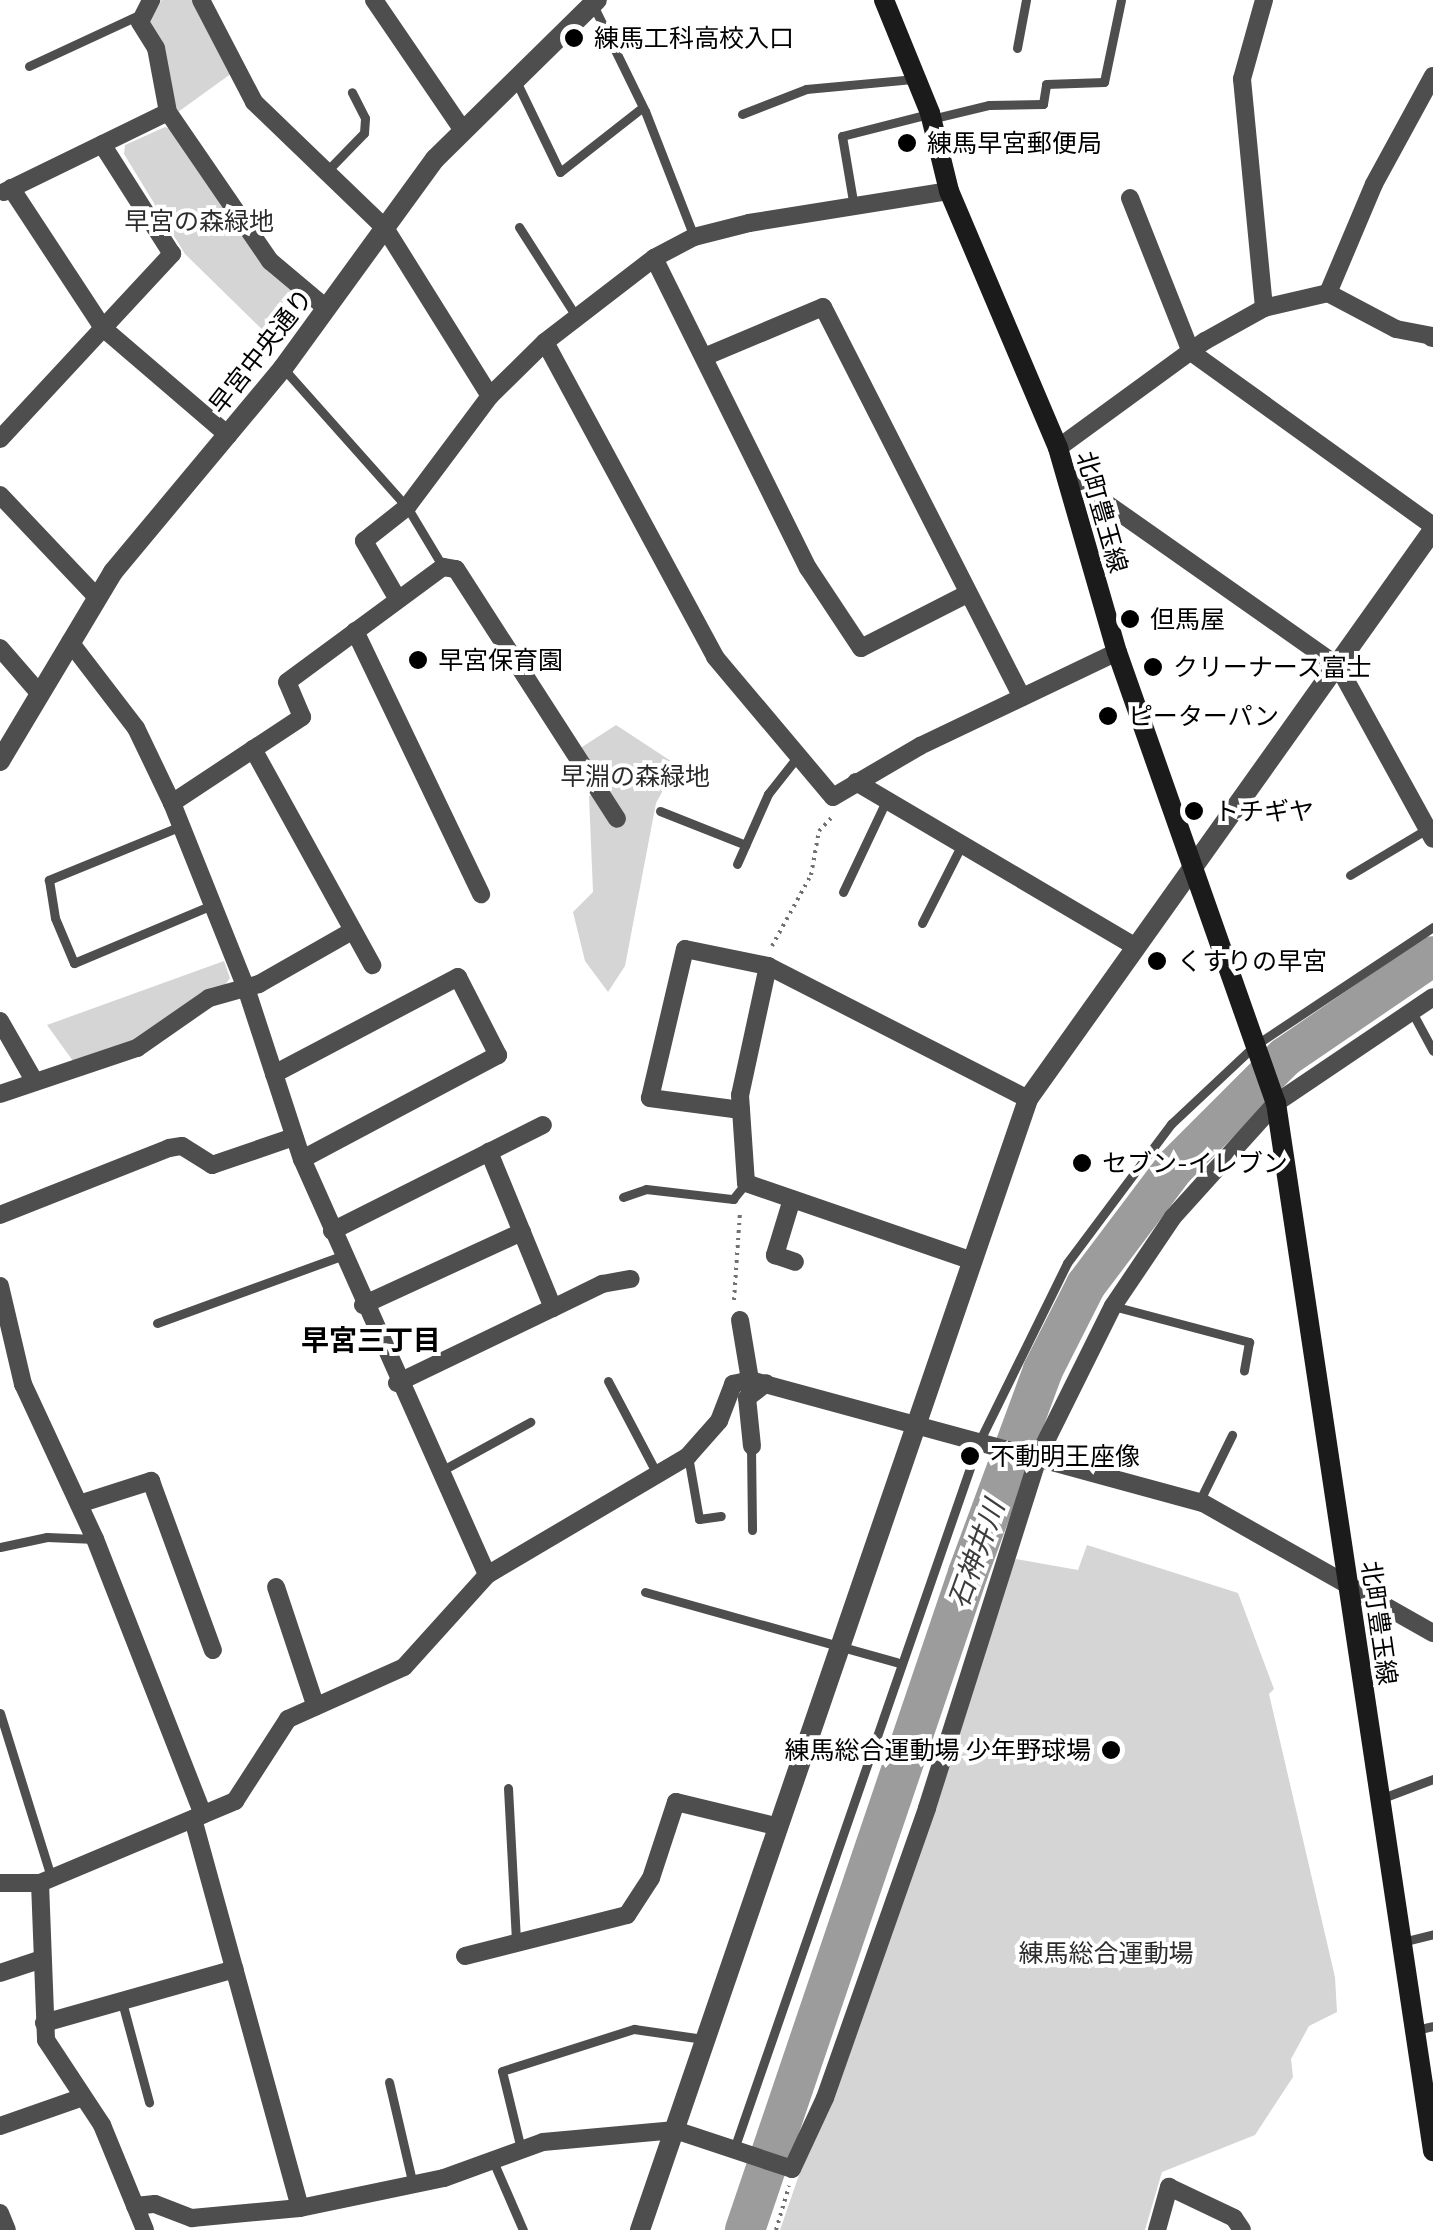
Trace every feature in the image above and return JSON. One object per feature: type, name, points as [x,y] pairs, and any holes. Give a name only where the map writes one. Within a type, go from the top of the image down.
[{"type":"main road","name":"北町豊玉線","points":[[884,0],[931,116],[949,191],[1058,448],[1117,652],[1276,1103],[1401,1942],[1424,2028],[1433,2151]]},
{"type":"street","points":[[201,0],[254,102],[385,228],[490,396]]},
{"type":"street","points":[[374,0],[462,129]]},
{"type":"street","points":[[1264,0],[1242,79],[1264,308]]},
{"type":"street","name":"早宮中央通り","points":[[0,761],[96,596],[283,368],[462,129],[595,2]]},
{"type":"street","points":[[145,8],[168,112],[270,261],[326,308]]},
{"type":"street","points":[[1328,294],[1374,184],[1433,76]]},
{"type":"street","points":[[168,112],[6,191],[103,328],[228,434]]},
{"type":"street","points":[[0,439],[172,254],[102,144]]},
{"type":"street","points":[[397,598],[364,541],[407,507],[490,396],[545,342],[654,258],[694,236],[949,191]]},
{"type":"street","points":[[640,2230],[1028,1100],[1134,946],[1195,870],[1433,528],[1191,352],[1130,198]]},
{"type":"street","points":[[654,258],[808,568],[861,648],[965,595]]},
{"type":"street","points":[[1058,448],[1191,352],[1264,308],[1328,294],[1396,329],[1433,337]]},
{"type":"street","points":[[704,356],[824,307],[965,595],[1022,697]]},
{"type":"street","points":[[545,342],[715,657],[833,797],[1022,697],[1117,652]]},
{"type":"street","points":[[1066,475],[1338,666],[1430,834]]},
{"type":"street","points":[[0,496],[96,596]]},
{"type":"street","points":[[172,803],[302,717],[287,682],[443,566],[456,569],[618,819]]},
{"type":"street","points":[[355,630],[481,894]]},
{"type":"street","points":[[70,642],[136,728],[172,803],[246,988],[302,1160],[397,1383],[487,1575]]},
{"type":"street","points":[[0,648],[40,694]]},
{"type":"street","points":[[253,749],[372,966]]},
{"type":"street","points":[[856,782],[1134,946]]},
{"type":"street","points":[[0,1094],[137,1048],[209,998],[246,988],[352,931]]},
{"type":"street","points":[[741,1110],[650,1098],[685,949],[768,966],[1028,1100]]},
{"type":"street","points":[[768,966],[741,1110],[743,1187],[792,1198],[972,1260]]},
{"type":"street","points":[[274,1074],[458,978],[498,1055],[302,1160]]},
{"type":"street","points":[[135,2206],[155,2204],[192,2218],[300,2208],[413,2185],[520,2148],[675,2130],[792,2170],[825,2098],[926,1808],[1034,1454],[1112,1306],[1173,1218],[1276,1103],[1433,996]]},
{"type":"street","points":[[0,1021],[36,1082]]},
{"type":"street","points":[[332,1232],[543,1125]]},
{"type":"street","points":[[0,1214],[169,1148],[182,1146],[212,1164],[294,1137]]},
{"type":"street","points":[[490,1152],[554,1308]]},
{"type":"street","points":[[792,1198],[774,1256],[795,1262]]},
{"type":"street","points":[[363,1305],[522,1232]]},
{"type":"street","points":[[397,1383],[602,1284],[631,1279]]},
{"type":"street","points":[[0,1286],[6,1327],[22,1384],[95,1539],[198,1817],[300,2208]]},
{"type":"street","points":[[740,1320],[758,1381],[748,1398],[752,1446]]},
{"type":"street","points":[[0,1883],[45,1879],[235,1801],[288,1719],[404,1667],[487,1575],[659,1478],[688,1456],[719,1421],[734,1384],[758,1381],[1200,1502],[1433,1633]]},
{"type":"street","points":[[78,1504],[150,1480],[213,1650]]},
{"type":"street","points":[[276,1588],[316,1706]]},
{"type":"street","points":[[465,1956],[627,1915],[651,1878],[676,1802],[779,1827]]},
{"type":"street","points":[[45,1879],[42,1959],[46,2040],[80,2098],[102,2125],[144,2230]]},
{"type":"street","points":[[0,1973],[42,1959]]},
{"type":"street","points":[[44,2023],[236,1969]]},
{"type":"street","points":[[0,2126],[80,2098]]},
{"type":"street","points":[[1157,2230],[1169,2187],[1234,2218],[1242,2230]]},
{"type":"street","points":[[0,2213],[7,2230]]},
{"type":"lane","points":[[1017,48],[1026,0]]},
{"type":"lane","points":[[854,207],[842,136],[989,106],[1043,104],[1046,84],[1104,82],[1121,0]]},
{"type":"lane","points":[[595,2],[694,236]]},
{"type":"lane","points":[[29,66],[145,8]]},
{"type":"lane","points":[[742,114],[806,89],[916,78]]},
{"type":"lane","points":[[514,79],[560,172],[642,106]]},
{"type":"lane","points":[[326,172],[364,133],[366,118],[352,92]]},
{"type":"lane","points":[[520,227],[576,316]]},
{"type":"lane","points":[[283,368],[407,507],[443,566]]},
{"type":"lane","points":[[737,864],[768,794],[798,756]]},
{"type":"lane","points":[[842,892],[887,800]]},
{"type":"lane","points":[[660,811],[746,845]]},
{"type":"lane","points":[[181,826],[49,880],[55,918],[74,963],[212,905]]},
{"type":"lane","points":[[1350,875],[1430,834]]},
{"type":"lane","points":[[922,923],[962,844]]},
{"type":"lane","points":[[733,2152],[984,1443],[1066,1263],[1171,1124],[1254,1046],[1433,928]]},
{"type":"lane","points":[[1410,1010],[1433,1051]]},
{"type":"lane","points":[[623,1198],[646,1189],[732,1198],[743,1187]]},
{"type":"lane","points":[[156,1323],[344,1255]]},
{"type":"lane","points":[[1112,1306],[1249,1342],[1244,1372]]},
{"type":"lane","points":[[608,1381],[659,1478]]},
{"type":"lane","points":[[441,1470],[530,1422]]},
{"type":"lane","points":[[1200,1502],[1232,1436]]},
{"type":"lane","points":[[752,1446],[752,1530]]},
{"type":"lane","points":[[688,1456],[699,1520],[721,1516]]},
{"type":"lane","points":[[0,1547],[47,1537],[95,1539]]},
{"type":"lane","points":[[645,1592],[896,1662]]},
{"type":"lane","points":[[0,1714],[45,1879]]},
{"type":"lane","points":[[1380,1799],[1433,1778]]},
{"type":"lane","points":[[508,1788],[516,1943]]},
{"type":"lane","points":[[1401,1942],[1433,1934]]},
{"type":"lane","points":[[122,2002],[149,2102]]},
{"type":"lane","points":[[520,2148],[502,2071],[634,2029],[706,2040]]},
{"type":"lane","points":[[389,2082],[413,2185]]},
{"type":"lane","points":[[493,2160],[523,2230]]},
{"type":"path","points":[[768,966],[774,932],[810,874],[818,831],[839,809],[833,797]]},
{"type":"path","points":[[740,1320],[731,1282],[743,1187]]},
{"type":"path","points":[[776,2230],[792,2170]]},
{"type":"green space","points":[[162,0],[196,0],[232,73],[178,112],[149,21]]},
{"type":"green space","name":"早宮の森緑地","points":[[165,127],[176,131],[258,259],[300,297],[275,342],[185,254],[124,154],[125,145]]},
{"type":"green space","name":"早淵の森緑地","points":[[616,725],[677,765],[656,803],[625,966],[608,992],[585,961],[573,912],[593,892],[589,796],[605,789],[579,749]]},
{"type":"green space","points":[[224,961],[230,978],[222,989],[132,1043],[73,1061],[47,1025]]},
{"type":"green space","name":"練馬総合運動場","points":[[1087,1545],[1238,1593],[1274,1689],[1269,1694],[1335,1977],[1337,2012],[1309,2026],[1291,2059],[1293,2077],[1255,2135],[1162,2172],[1145,2230],[780,2230],[1006,1576],[1016,1559],[1078,1570]]},
{"type":"waterway","name":"石神井川","points":[[745,2230],[968,1573],[1043,1370],[1086,1285],[1175,1167],[1285,1057],[1433,956]]},
{"type":"place","name":"練馬工科高校入口","points":[[574,38]]},
{"type":"place","name":"練馬早宮郵便局","points":[[907,143]]},
{"type":"place","name":"但馬屋","points":[[1130,619]]},
{"type":"place","name":"早宮保育園","points":[[418,660]]},
{"type":"place","name":"クリーナース富士","points":[[1153,667]]},
{"type":"place","name":"ピーターパン","points":[[1108,716]]},
{"type":"place","name":"トチギヤ","points":[[1194,811]]},
{"type":"place","name":"くすりの早宮","points":[[1157,961]]},
{"type":"place","name":"セブン-イレブン","points":[[1082,1163]]},
{"type":"place","name":"不動明王座像","points":[[970,1456]]},
{"type":"place","name":"練馬総合運動場 少年野球場","points":[[1111,1750]]},
{"type":"district","name":"早宮三丁目","points":[[371,1340]]}]
